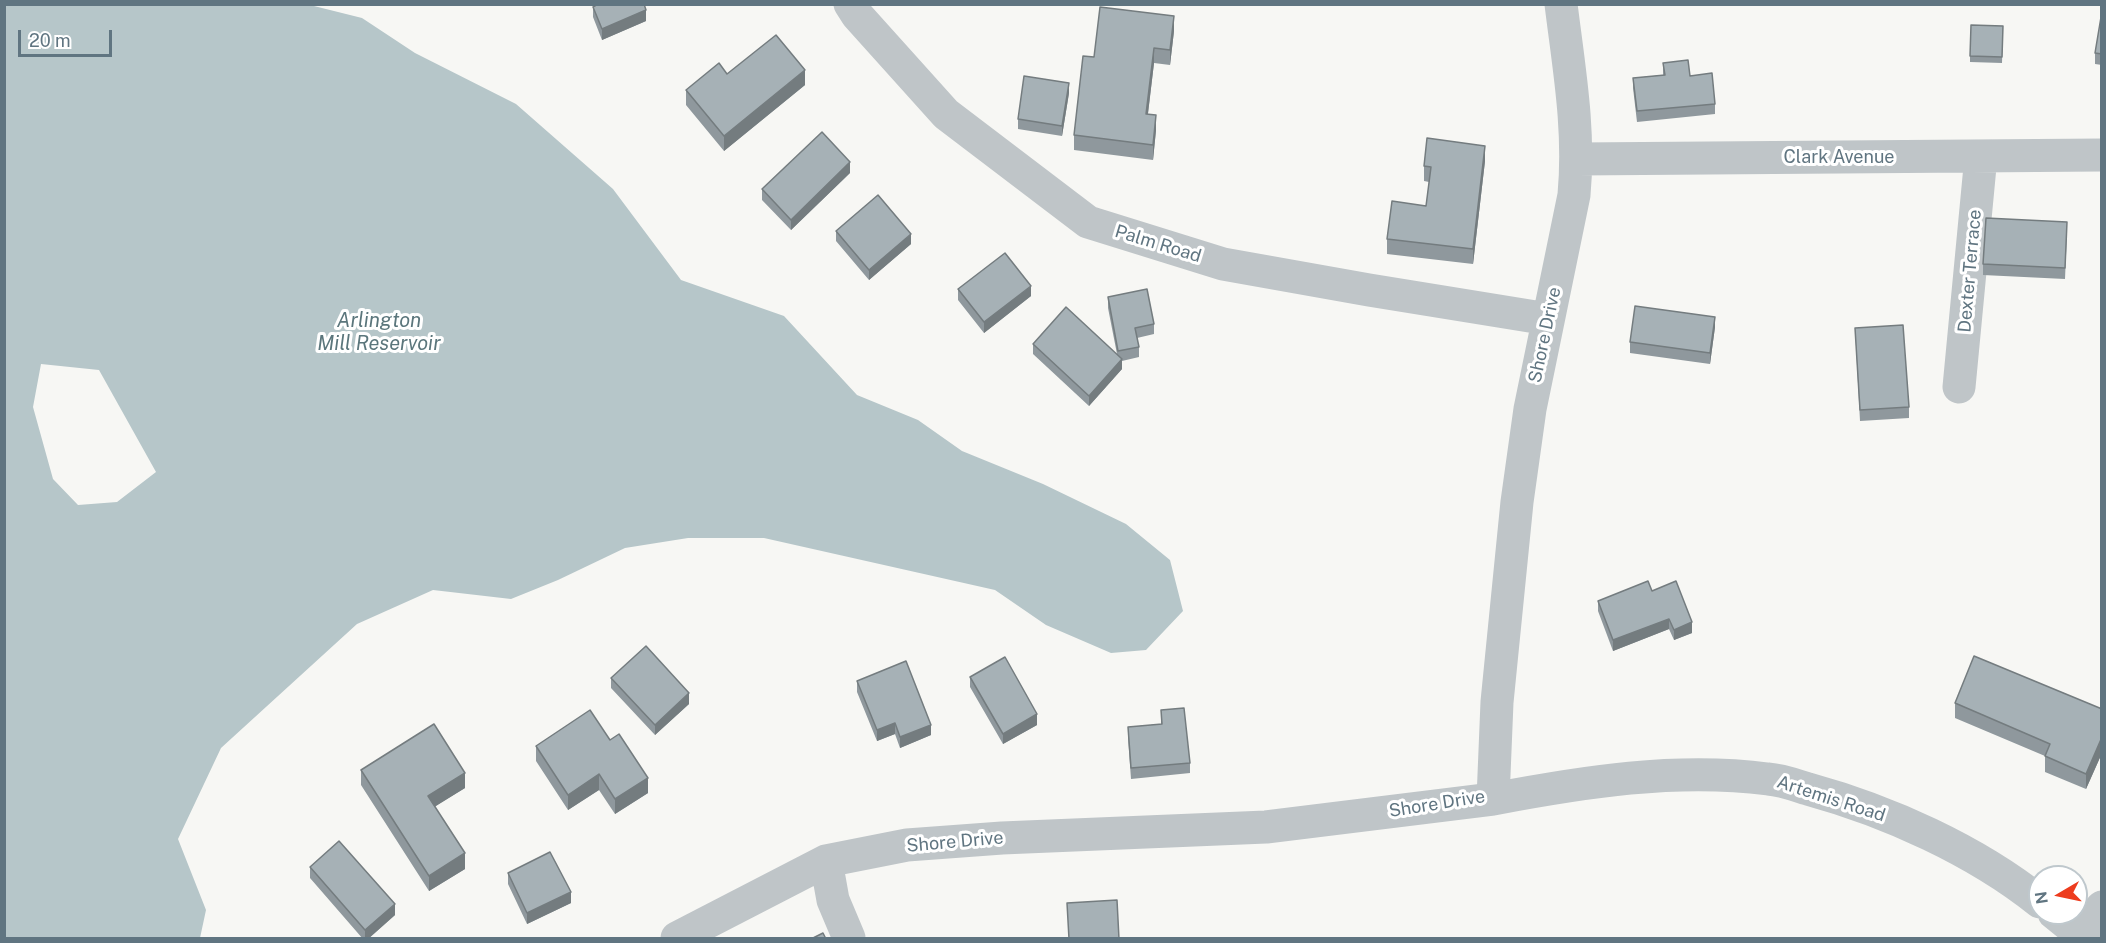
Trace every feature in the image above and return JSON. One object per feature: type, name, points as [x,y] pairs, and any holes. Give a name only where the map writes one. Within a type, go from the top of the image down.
[{"type":"street","name":"Palm Road","points":[[850,4],[857,15],[946,114],[1088,222],[1223,264],[1548,319]]},
{"type":"street","name":"Shore Drive","points":[[677,939],[826,861],[907,845],[1002,838],[1266,827],[1493,799],[1497,702],[1517,502],[1530,410],[1574,195],[1577,159],[1576,126],[1561,4]]},
{"type":"street","name":"Clark Avenue","points":[[1577,159],[2102,155]]},
{"type":"street","name":"Dexter Terrace","points":[[1959,387],[1981,156]]},
{"type":"street","name":"Artemis Road","points":[[1493,799],[1565,785],[1634,777],[1702,774],[1770,779],[1838,797],[1904,823],[1966,853],[2028,892]]},
{"type":"street","points":[[826,861],[833,900],[849,939]]},
{"type":"street","points":[[2073,928],[2102,907]]},
{"type":"water","name":"Arlington Mill Reservoir","points":[[267,4],[314,6],[362,18],[415,53],[516,104],[613,189],[681,280],[784,316],[857,395],[918,420],[962,451],[1043,484],[1126,524],[1170,560],[1183,611],[1146,650],[1111,653],[1046,625],[995,590],[764,538],[688,538],[625,548],[558,580],[511,599],[433,590],[357,624],[221,748],[178,839],[206,910],[200,938],[5,938],[5,5]],"holes":[[[41,364],[99,370],[156,472],[117,502],[78,505],[53,479],[33,407]]]},
{"type":"building","points":[[598,4],[644,4],[646,10],[602,29],[593,7]]},
{"type":"building","points":[[1100,7],[1174,16],[1170,50],[1154,48],[1146,114],[1156,115],[1153,145],[1074,135],[1083,56],[1094,57]]},
{"type":"building","points":[[2102,11],[2102,54],[2095,53]]},
{"type":"building","points":[[1971,25],[2003,26],[2002,57],[1970,56]]},
{"type":"building","points":[[776,35],[805,70],[724,136],[686,90],[719,63],[727,74]]},
{"type":"building","points":[[1688,60],[1690,76],[1712,73],[1715,104],[1637,111],[1633,78],[1665,75],[1663,63]]},
{"type":"building","points":[[1024,76],[1069,83],[1062,126],[1018,119]]},
{"type":"building","points":[[822,132],[850,162],[791,220],[762,189]]},
{"type":"building","points":[[1427,138],[1485,146],[1473,249],[1387,239],[1392,201],[1426,206],[1431,167],[1424,166]]},
{"type":"building","points":[[878,195],[911,234],[869,270],[836,231]]},
{"type":"building","points":[[1986,218],[2067,222],[2065,268],[1983,264]]},
{"type":"building","points":[[1005,253],[1031,286],[984,322],[958,289]]},
{"type":"building","points":[[1147,289],[1154,324],[1135,328],[1139,347],[1118,351],[1108,297]]},
{"type":"building","points":[[1635,306],[1715,317],[1710,353],[1630,342]]},
{"type":"building","points":[[1066,307],[1122,359],[1089,396],[1033,344]]},
{"type":"building","points":[[1903,325],[1909,407],[1860,410],[1855,328]]},
{"type":"building","points":[[1648,581],[1652,591],[1676,581],[1692,622],[1674,630],[1669,619],[1613,640],[1598,601]]},
{"type":"building","points":[[646,646],[689,693],[655,725],[611,678]]},
{"type":"building","points":[[1974,656],[2102,709],[2102,737],[2086,774],[2045,756],[2050,744],[1955,703]]},
{"type":"building","points":[[1005,657],[1037,714],[1003,734],[970,677]]},
{"type":"building","points":[[906,661],[931,725],[900,737],[895,723],[877,730],[857,681]]},
{"type":"building","points":[[1184,708],[1190,763],[1131,768],[1128,727],[1162,724],[1161,710]]},
{"type":"building","points":[[590,710],[610,740],[619,734],[648,778],[615,799],[599,774],[568,795],[536,746]]},
{"type":"building","points":[[434,724],[465,773],[428,796],[465,853],[429,876],[361,770]]},
{"type":"building","points":[[339,841],[395,904],[365,930],[310,867]]},
{"type":"building","points":[[550,852],[571,892],[527,913],[508,873]]},
{"type":"building","points":[[1117,900],[1119,939],[1069,939],[1067,903]]},
{"type":"building","points":[[823,933],[826,939],[811,939]]}]
